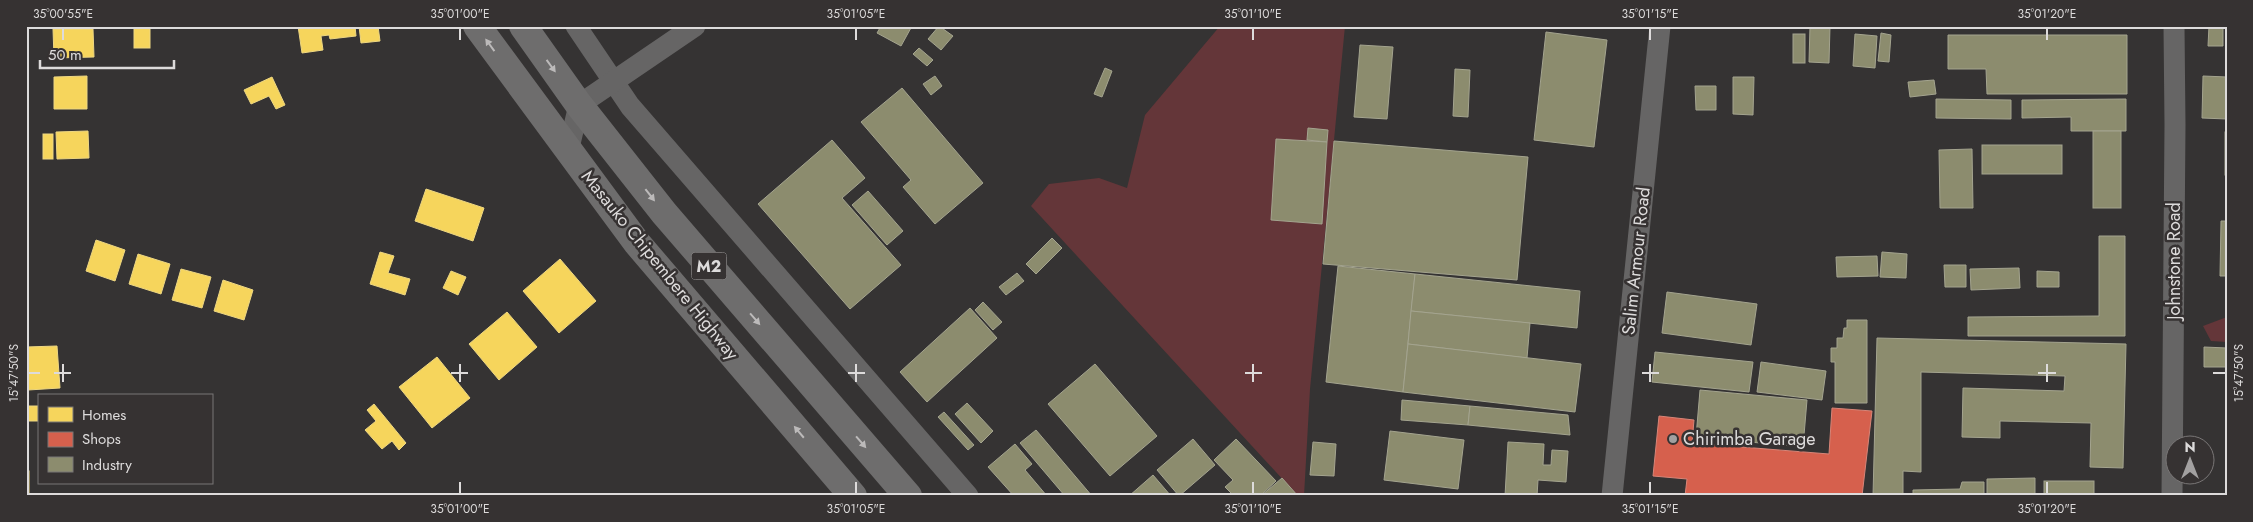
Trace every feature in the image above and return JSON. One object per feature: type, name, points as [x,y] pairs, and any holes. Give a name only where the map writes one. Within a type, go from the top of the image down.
[{"type":"highway","name":"Masauko Chipembere Highway","points":[[477,26],[568,152],[637,243],[853,496]]},
{"type":"highway","name":"Masauko Chipembere Highway","points":[[523,26],[579,105],[664,213],[908,496]]},
{"type":"street","points":[[576,26],[630,106],[968,496]]},
{"type":"street","points":[[568,152],[579,105],[695,26]]},
{"type":"street","name":"Salim Armour Road","points":[[1612,496],[1660,26]]},
{"type":"street","name":"Johnstone Road","points":[[2172,496],[2174,26]]},
{"type":"shaded area","points":[[1220,26],[1345,26],[1310,389],[1304,496],[1298,496],[1031,206],[1049,184],[1099,178],[1127,188],[1145,115]]},
{"type":"shaded area","points":[[2227,317],[2227,342],[2211,341],[2203,326]]},
{"type":"building: Homes","points":[[298,26],[355,26],[356,36],[330,39],[329,35],[321,36],[323,50],[302,53]]},
{"type":"building: Homes","points":[[359,26],[378,26],[380,41],[361,43]]},
{"type":"building: Homes","points":[[134,27],[150,27],[150,48],[134,48]]},
{"type":"building: Homes","points":[[53,29],[93,29],[94,57],[54,58]]},
{"type":"building: Homes","points":[[87,76],[87,109],[54,109],[54,77]]},
{"type":"building: Homes","points":[[272,77],[285,105],[276,109],[269,96],[251,104],[244,90]]},
{"type":"building: Homes","points":[[88,131],[89,158],[57,159],[56,132]]},
{"type":"building: Homes","points":[[43,134],[53,134],[53,159],[43,159]]},
{"type":"building: Homes","points":[[426,189],[484,208],[473,241],[415,221]]},
{"type":"building: Homes","points":[[96,240],[125,250],[115,281],[86,271]]},
{"type":"building: Homes","points":[[380,252],[394,256],[388,273],[410,279],[405,295],[370,284]]},
{"type":"building: Homes","points":[[138,254],[170,264],[161,294],[129,284]]},
{"type":"building: Homes","points":[[560,259],[596,301],[559,333],[523,291]]},
{"type":"building: Homes","points":[[181,269],[211,277],[202,308],[172,300]]},
{"type":"building: Homes","points":[[451,271],[466,277],[458,295],[443,288]]},
{"type":"building: Homes","points":[[223,280],[253,290],[244,320],[214,311]]},
{"type":"building: Homes","points":[[507,312],[537,347],[499,380],[469,344]]},
{"type":"building: Homes","points":[[57,346],[60,388],[28,390],[26,347]]},
{"type":"building: Homes","points":[[437,357],[470,398],[432,428],[399,387]]},
{"type":"building: Homes","points":[[374,404],[406,443],[399,450],[392,441],[382,449],[365,430],[376,421],[367,410]]},
{"type":"building: Homes","points":[[26,406],[38,406],[38,421],[26,421]]},
{"type":"building: Homes","points":[[26,471],[29,471],[29,496],[26,496]]},
{"type":"building: Shops","points":[[1832,408],[1872,411],[1862,496],[1685,496],[1687,479],[1653,476],[1659,416],[1694,420],[1692,443],[1829,454]]},
{"type":"building: Industry","points":[[881,26],[912,26],[901,46],[877,33]]},
{"type":"building: Industry","points":[[939,26],[953,36],[941,50],[928,39]]},
{"type":"building: Industry","points":[[1810,26],[1830,26],[1829,63],[1809,62]]},
{"type":"building: Industry","points":[[2209,26],[2223,26],[2223,46],[2208,46]]},
{"type":"building: Industry","points":[[1546,32],[1607,40],[1594,147],[1534,140]]},
{"type":"building: Industry","points":[[1881,33],[1891,35],[1889,62],[1878,61]]},
{"type":"building: Industry","points":[[1793,34],[1805,34],[1805,63],[1793,63]]},
{"type":"building: Industry","points":[[1855,34],[1877,36],[1875,68],[1853,66]]},
{"type":"building: Industry","points":[[1948,35],[2127,35],[2127,94],[1987,94],[1986,69],[1948,69]]},
{"type":"building: Industry","points":[[1360,45],[1393,47],[1387,119],[1354,117]]},
{"type":"building: Industry","points":[[919,48],[933,60],[927,66],[913,54]]},
{"type":"building: Industry","points":[[1105,68],[1112,71],[1102,97],[1094,94]]},
{"type":"building: Industry","points":[[1455,69],[1470,70],[1468,117],[1453,116]]},
{"type":"building: Industry","points":[[935,76],[942,86],[931,95],[923,84]]},
{"type":"building: Industry","points":[[2203,76],[2227,77],[2227,119],[2202,118]]},
{"type":"building: Industry","points":[[1733,77],[1754,77],[1753,115],[1733,114]]},
{"type":"building: Industry","points":[[1934,80],[1936,94],[1910,97],[1908,82]]},
{"type":"building: Industry","points":[[1695,86],[1716,86],[1716,110],[1696,110]]},
{"type":"building: Industry","points":[[902,88],[983,183],[935,224],[903,187],[911,180],[861,122]]},
{"type":"building: Industry","points":[[1936,99],[2011,100],[2011,119],[1936,118]]},
{"type":"building: Industry","points":[[2126,99],[2126,131],[2071,131],[2071,117],[2022,118],[2022,100]]},
{"type":"building: Industry","points":[[1308,128],[1328,130],[1327,142],[1307,140]]},
{"type":"building: Industry","points":[[2093,131],[2121,131],[2121,208],[2093,208]]},
{"type":"building: Industry","points":[[2225,132],[2227,132],[2227,175],[2225,175]]},
{"type":"building: Industry","points":[[1276,139],[1327,142],[1322,224],[1271,220]]},
{"type":"building: Industry","points":[[832,140],[865,178],[842,198],[901,265],[850,309],[758,204]]},
{"type":"building: Industry","points":[[1334,141],[1528,157],[1517,280],[1323,264]]},
{"type":"building: Industry","points":[[1982,145],[2062,145],[2062,174],[1982,174]]},
{"type":"building: Industry","points":[[1972,149],[1973,208],[1940,208],[1939,150]]},
{"type":"building: Industry","points":[[868,191],[903,231],[887,245],[852,205]]},
{"type":"building: Industry","points":[[2221,221],[2227,221],[2227,276],[2220,276]]},
{"type":"building: Industry","points":[[2099,236],[2125,236],[2125,336],[1968,336],[1968,317],[2099,316]]},
{"type":"building: Industry","points":[[1052,238],[1062,248],[1036,274],[1026,264]]},
{"type":"building: Industry","points":[[1882,252],[1907,254],[1906,278],[1880,277]]},
{"type":"building: Industry","points":[[1877,256],[1878,276],[1837,277],[1836,257]]},
{"type":"building: Industry","points":[[1944,265],[1966,265],[1966,287],[1945,287]]},
{"type":"building: Industry","points":[[1338,266],[1415,274],[1403,392],[1326,382]]},
{"type":"building: Industry","points":[[2019,268],[2020,288],[1971,290],[1970,269]]},
{"type":"building: Industry","points":[[2037,271],[2059,272],[2059,287],[2037,287]]},
{"type":"building: Industry","points":[[1017,273],[1024,281],[1006,295],[999,287]]},
{"type":"building: Industry","points":[[1415,274],[1580,291],[1577,328],[1411,311]]},
{"type":"building: Industry","points":[[1667,292],[1757,304],[1751,345],[1662,333]]},
{"type":"building: Industry","points":[[983,302],[1002,322],[993,330],[975,310]]},
{"type":"building: Industry","points":[[970,308],[997,338],[927,402],[900,372]]},
{"type":"building: Industry","points":[[1411,311],[1530,323],[1527,358],[1408,344]]},
{"type":"building: Industry","points":[[1847,320],[1867,320],[1867,403],[1835,403],[1835,362],[1831,362],[1831,348],[1837,348],[1837,338],[1843,338],[1844,328],[1847,328]]},
{"type":"building: Industry","points":[[1877,338],[2126,344],[2123,468],[2090,467],[2091,423],[2000,421],[2000,438],[1962,437],[1963,388],[2064,391],[2065,376],[1921,372],[1921,472],[1903,471],[1903,496],[1873,496]]},
{"type":"building: Industry","points":[[1408,344],[1581,364],[1575,412],[1403,392]]},
{"type":"building: Industry","points":[[2204,347],[2227,348],[2226,367],[2204,367]]},
{"type":"building: Industry","points":[[1655,352],[1753,362],[1749,392],[1652,382]]},
{"type":"building: Industry","points":[[1761,362],[1826,371],[1822,400],[1757,392]]},
{"type":"building: Industry","points":[[1095,364],[1157,436],[1110,476],[1048,404]]},
{"type":"building: Industry","points":[[1700,390],[1807,400],[1803,447],[1696,437]]},
{"type":"building: Industry","points":[[1402,400],[1470,406],[1468,425],[1401,420]]},
{"type":"building: Industry","points":[[967,403],[993,431],[981,443],[955,414]]},
{"type":"building: Industry","points":[[1470,406],[1568,415],[1570,435],[1468,425]]},
{"type":"building: Industry","points":[[944,412],[974,445],[968,450],[938,417]]},
{"type":"building: Industry","points":[[1036,430],[1092,496],[1065,496],[1020,443]]},
{"type":"building: Industry","points":[[1390,431],[1464,440],[1458,489],[1384,480]]},
{"type":"building: Industry","points":[[1193,439],[1215,465],[1179,496],[1157,470]]},
{"type":"building: Industry","points":[[1236,439],[1276,481],[1260,496],[1234,496],[1225,487],[1233,480],[1214,460]]},
{"type":"building: Industry","points":[[1313,442],[1336,444],[1334,476],[1310,475]]},
{"type":"building: Industry","points":[[1508,442],[1544,444],[1543,465],[1551,465],[1552,450],[1568,451],[1566,482],[1538,480],[1537,496],[1505,496]]},
{"type":"building: Industry","points":[[1015,444],[1032,464],[1025,470],[1047,496],[1014,496],[988,467]]},
{"type":"building: Industry","points":[[1153,475],[1171,496],[1129,496]]},
{"type":"building: Industry","points":[[1282,478],[1298,496],[1262,495]]},
{"type":"building: Industry","points":[[2035,478],[2035,496],[1987,496],[1987,479]]},
{"type":"building: Industry","points":[[2044,481],[2094,481],[2094,496],[2044,496]]},
{"type":"building: Industry","points":[[1962,482],[1984,482],[1984,496],[1913,496],[1913,490],[1960,489]]},
{"type":"place","name":"Chirimba Garage","points":[[1673,439]]}]
